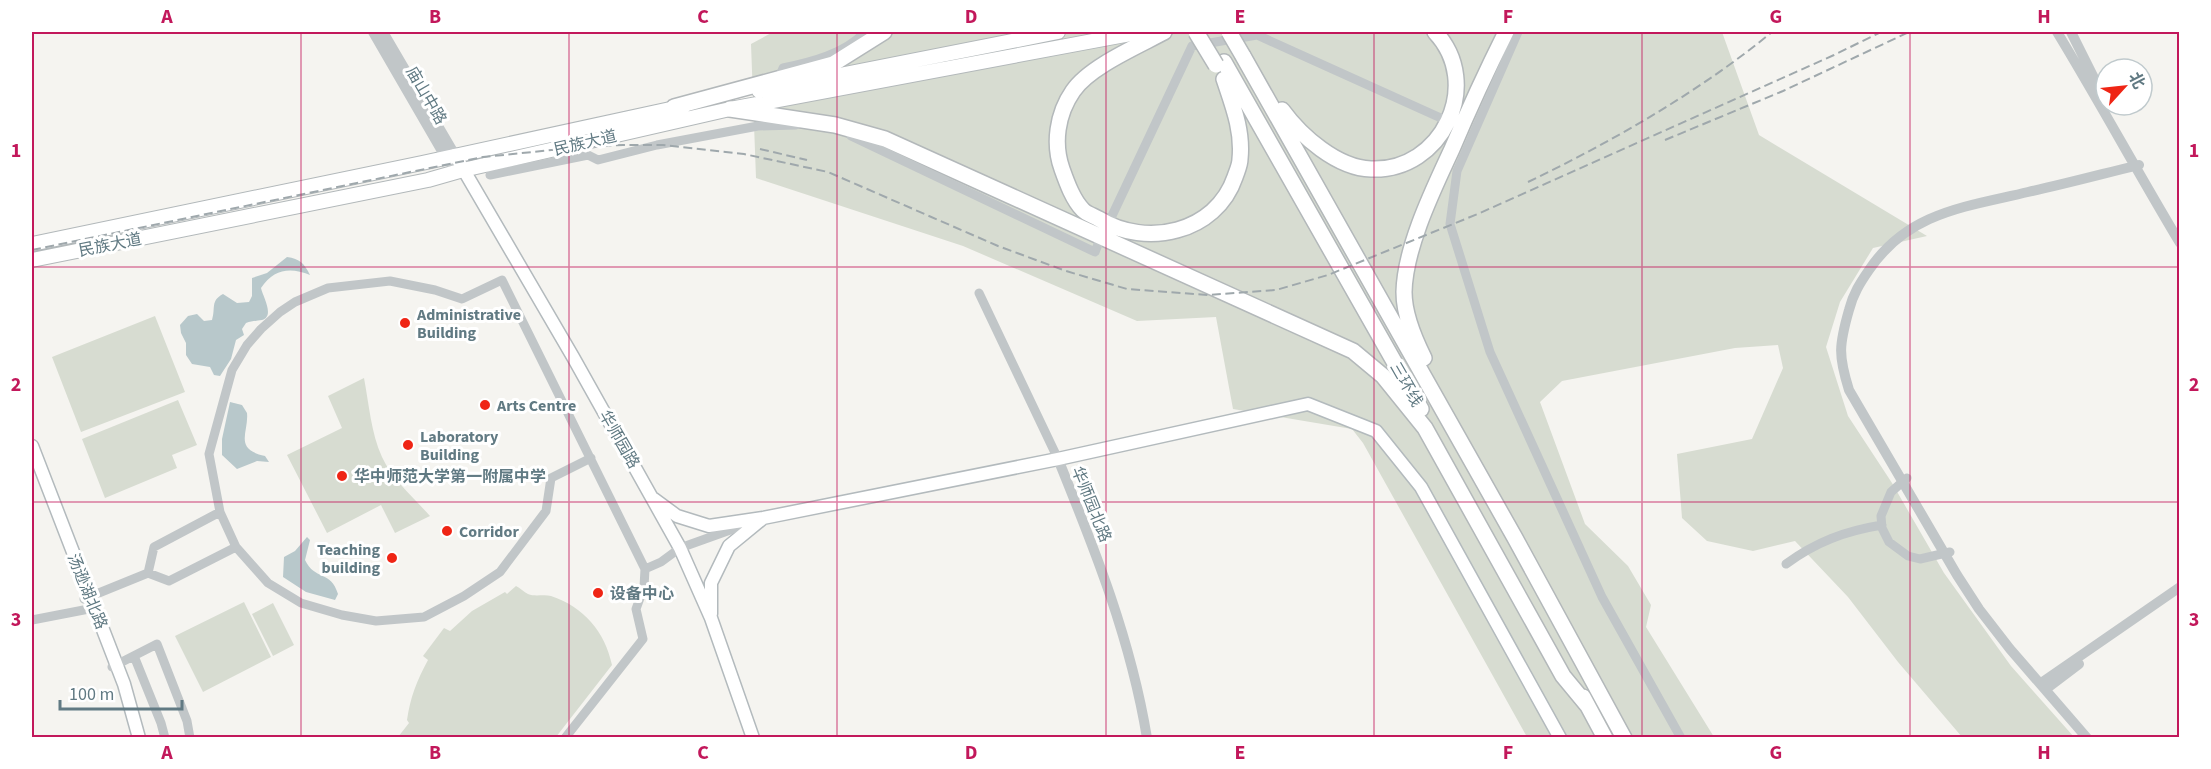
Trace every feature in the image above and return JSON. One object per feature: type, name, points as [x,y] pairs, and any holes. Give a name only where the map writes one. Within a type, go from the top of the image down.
[{"type":"highway","points":[[674,107],[833,64],[884,32]]},
{"type":"highway","points":[[1164,32],[1099,67],[1074,89],[1065,106],[1056,138],[1058,157],[1068,186],[1083,210],[1111,226],[1134,234],[1171,233],[1197,222],[1216,208],[1230,192],[1240,161],[1238,119],[1220,63],[1196,32]]},
{"type":"highway","name":"三环线","points":[[1207,32],[1220,63],[1605,738]]},
{"type":"highway","name":"三环线","points":[[1229,32],[1515,537],[1624,738]]},
{"type":"highway","points":[[1243,56],[1291,123],[1324,152],[1345,162],[1371,169],[1401,164],[1430,148],[1446,125],[1457,94],[1456,68],[1442,39],[1435,32]]},
{"type":"highway","points":[[1506,32],[1421,219],[1408,264],[1404,293],[1407,314],[1417,345],[1515,537]]},
{"type":"highway","points":[[1224,79],[1314,231],[1563,676],[1587,705]]},
{"type":"highway","points":[[730,109],[835,125],[885,139],[1321,335],[1353,351],[1383,376],[1425,428]]},
{"type":"main road","name":"民族大道","points":[[32,244],[674,107],[1058,32]]},
{"type":"main road","name":"民族大道","points":[[32,260],[428,180],[461,170],[730,109],[1141,32]]},
{"type":"main road","name":"华师园路","points":[[450,156],[461,170],[654,499],[680,548],[711,618],[753,738]]},
{"type":"main road","points":[[654,499],[677,516],[709,526],[763,518],[1058,459],[1308,404],[1376,431],[1421,487],[1560,738]]},
{"type":"main road","name":"汤逊湖北路","points":[[32,446],[89,604]]},
{"type":"main road","name":"汤逊湖北路","points":[[32,465],[114,666],[139,738]]},
{"type":"main road","points":[[711,618],[711,583],[729,546],[763,518]]},
{"type":"main road","name":"汤逊湖北路","points":[[114,666],[134,738]]},
{"type":"street","name":"庙山中路","points":[[373,32],[450,156]]},
{"type":"street","name":"庙山中路","points":[[383,32],[450,156]]},
{"type":"street","points":[[779,79],[783,68],[808,63],[835,53],[865,32]]},
{"type":"street","points":[[1518,32],[1471,131],[1457,171],[1450,224],[1490,352],[1602,597],[1681,738]]},
{"type":"street","points":[[2057,32],[2094,88]]},
{"type":"street","points":[[2071,32],[2094,79]]},
{"type":"street","points":[[1110,220],[1192,46],[1257,35],[1443,119]]},
{"type":"street","points":[[2112,117],[2180,243]]},
{"type":"street","points":[[490,175],[588,155],[598,160],[657,145],[758,126],[799,124],[860,140],[1095,252],[1099,242]]},
{"type":"street","points":[[2138,168],[2180,236]]},
{"type":"street","points":[[2087,738],[2014,645],[1947,553],[1855,387],[1848,366],[1846,342],[1859,297],[1879,266],[1893,249],[1908,237],[1942,219],[2138,168]]},
{"type":"street","points":[[565,738],[643,639],[636,609],[644,587],[645,569],[591,458],[502,280],[462,299],[435,290],[390,281],[328,288],[309,295],[280,312],[247,345],[232,370],[210,454],[220,512],[236,547],[268,583],[301,603],[342,615],[376,621],[424,617],[465,596],[500,572],[546,511],[551,478],[591,458]]},
{"type":"street","name":"华师园北路","points":[[979,293],[1058,459],[1107,582],[1124,637],[1143,712],[1147,738]]},
{"type":"street","points":[[1905,480],[1891,492],[1881,516],[1889,542],[1908,556],[1920,560],[1947,553]]},
{"type":"street","points":[[148,573],[154,548],[220,512]]},
{"type":"street","points":[[645,569],[661,562],[680,548],[763,518]]},
{"type":"street","points":[[1786,564],[1834,536],[1882,525]]},
{"type":"street","points":[[32,620],[89,604],[148,573],[170,581],[236,547]]},
{"type":"street","points":[[2045,684],[2180,587]]},
{"type":"street","points":[[2045,684],[2180,592]]},
{"type":"street","points":[[114,666],[157,644],[187,721],[190,738]]},
{"type":"street","points":[[134,656],[165,738]]},
{"type":"street","points":[[2045,684],[2096,738]]},
{"type":"shaded area","points":[[773,32],[1722,32],[1759,135],[1927,236],[1873,248],[1840,302],[1826,347],[1848,416],[1892,483],[1944,573],[2011,666],[2074,737],[1962,737],[1898,662],[1848,597],[1795,541],[1753,551],[1707,541],[1682,518],[1677,454],[1752,439],[1783,368],[1778,345],[1735,348],[1562,381],[1540,402],[1585,524],[1628,566],[1651,605],[1646,627],[1714,737],[1527,737],[1363,443],[1352,429],[1233,409],[1216,317],[1137,321],[963,246],[756,178],[751,44]]},
{"type":"shaded area","points":[[287,257],[301,262],[310,275],[296,271],[283,271],[266,282],[261,288],[268,315],[262,320],[246,323],[242,329],[244,335],[236,340],[231,359],[220,376],[214,375],[210,367],[192,364],[186,355],[186,343],[180,325],[188,316],[197,314],[204,321],[212,320],[216,299],[223,294],[237,303],[249,302],[252,296],[252,278],[267,273]]},
{"type":"shaded area","points":[[155,316],[185,392],[81,432],[52,357]]},
{"type":"shaded area","points":[[364,378],[373,428],[382,457],[397,481],[430,516],[395,533],[381,505],[327,533],[287,455],[342,428],[328,396]]},
{"type":"shaded area","points":[[178,400],[197,445],[172,455],[177,468],[105,498],[82,439]]},
{"type":"shaded area","points":[[230,402],[242,405],[247,413],[245,439],[249,449],[265,456],[269,462],[257,461],[237,469],[222,455],[222,439]]},
{"type":"shaded area","points":[[307,537],[310,540],[305,560],[313,571],[327,578],[335,587],[338,594],[335,600],[306,592],[283,577],[284,557],[295,551]]},
{"type":"shaded area","points":[[516,586],[531,595],[548,595],[563,601],[583,614],[598,632],[609,653],[612,665],[556,737],[398,737],[409,723],[407,720],[412,697],[428,660],[423,656],[444,628],[450,631],[472,611],[505,592],[507,594]]},
{"type":"shaded area","points":[[244,602],[271,657],[203,692],[175,636]]},
{"type":"shaded area","points":[[273,603],[294,645],[273,656],[252,614]]},
{"type":"railway","points":[[1528,182],[1592,150],[1685,95],[1772,32]]},
{"type":"railway","points":[[32,250],[483,157],[582,147],[663,145],[744,154],[828,172],[998,246],[1066,271],[1127,289],[1208,295],[1276,290],[1328,275],[1480,213],[1881,32]]},
{"type":"railway","points":[[1665,140],[1783,91],[1909,32]]},
{"type":"railway","points":[[760,149],[807,160]]},
{"type":"place","name":"Administrative Building","points":[[405,323]]},
{"type":"place","name":"Arts Centre","points":[[485,405]]},
{"type":"place","name":"Laboratory Building","points":[[408,445]]},
{"type":"place","name":"华中师范大学第一附属中学","points":[[342,476]]},
{"type":"place","name":"Corridor","points":[[447,531]]},
{"type":"place","name":"Teaching building","points":[[392,558]]},
{"type":"place","name":"设备中心","points":[[598,593]]}]
